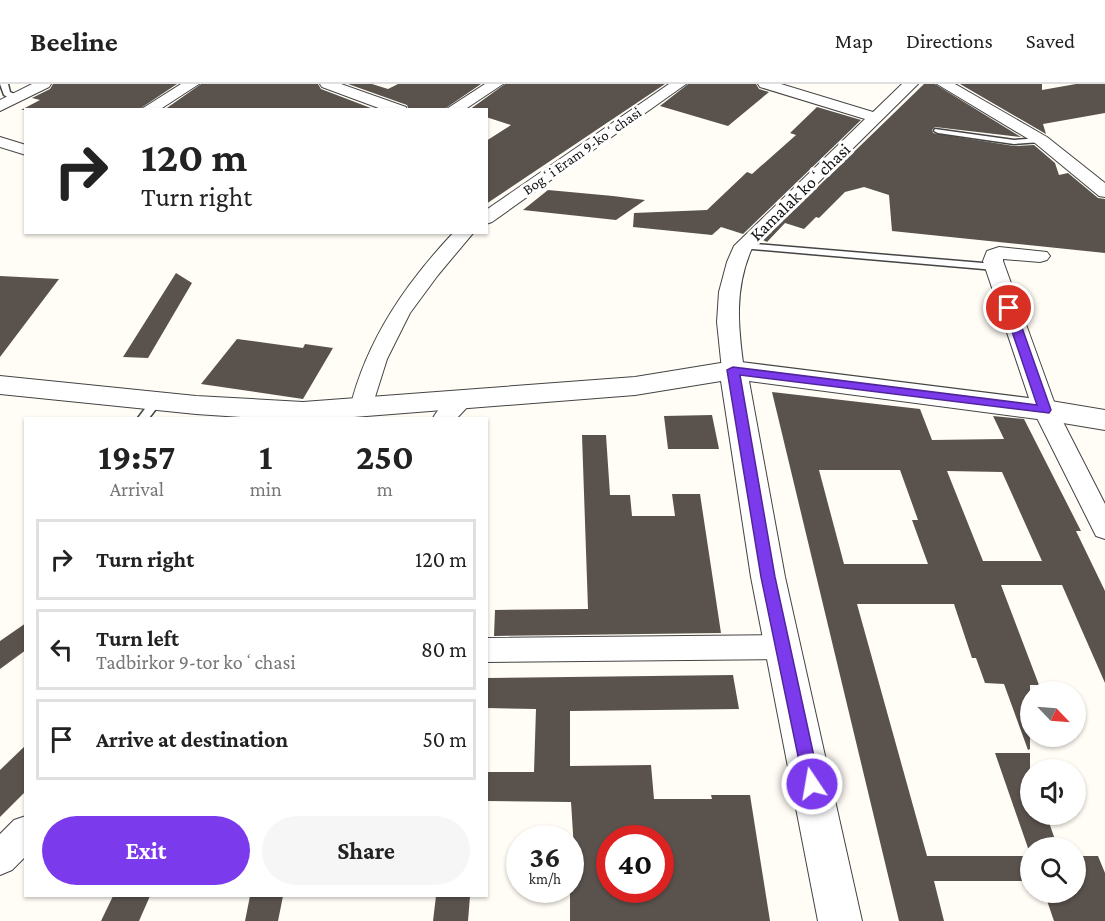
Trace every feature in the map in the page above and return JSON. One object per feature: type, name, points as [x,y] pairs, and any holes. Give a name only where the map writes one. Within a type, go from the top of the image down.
[{"type":"street","points":[[0,106],[44,84]]},
{"type":"street","points":[[150,108],[192,84]]},
{"type":"street","points":[[327,84],[394,108]]},
{"type":"street","points":[[455,108],[496,84]]},
{"type":"street","name":"Bogʻi Eram 9-koʻchasi","points":[[488,217],[679,84]]},
{"type":"street","points":[[765,84],[877,118]]},
{"type":"street","name":"Kamalak koʻchasi","points":[[840,921],[768,577],[733,370],[728,290],[734,265],[744,246],[911,84]]},
{"type":"street","points":[[944,84],[1041,140],[1105,192]]},
{"type":"street","points":[[0,142],[24,149]]},
{"type":"street","points":[[362,408],[371,371],[398,317],[441,256],[463,234]]},
{"type":"street","points":[[1040,256],[999,253],[994,255],[995,267],[1044,410],[1105,530]]},
{"type":"street","points":[[0,385],[150,410],[303,412],[362,408],[453,410],[635,386],[733,370],[1105,420]]},
{"type":"street","points":[[488,650],[783,647]]},
{"type":"street","points":[[0,858],[24,834]]},
{"type":"lane","points":[[4,84],[7,93],[16,98]]},
{"type":"lane","points":[[938,131],[1014,142],[1041,140]]},
{"type":"lane","points":[[744,246],[995,267]]},
{"type":"building","points":[[53,84],[177,84],[141,108],[25,108],[40,100],[32,98],[50,89]]},
{"type":"building","points":[[201,84],[318,84],[321,89],[371,108],[167,108]]},
{"type":"building","points":[[348,84],[372,84],[388,89],[398,84],[481,84],[446,108],[408,108],[407,105]]},
{"type":"building","points":[[505,84],[665,84],[488,203],[488,140],[511,125],[488,118],[488,108],[472,108]]},
{"type":"building","points":[[688,84],[756,84],[759,89],[769,92],[728,126],[660,106]]},
{"type":"building","points":[[924,84],[935,84],[1021,137],[935,127],[932,130],[933,133],[1014,146],[1034,145],[1055,163],[1059,175],[1068,173],[1098,198],[1105,199],[1105,253],[892,231],[889,195],[864,187],[845,192],[819,218],[816,217],[804,229],[785,223],[767,242],[763,240]]},
{"type":"building","points":[[960,84],[1042,84],[1042,90],[1076,84],[1105,84],[1105,113],[1043,124],[1046,134]]},
{"type":"building","points":[[817,107],[861,120],[743,234],[721,227],[712,235],[633,227],[634,213],[707,210],[747,172],[752,174],[796,135],[790,133]]},
{"type":"building","points":[[548,190],[645,200],[616,220],[523,210]]},
{"type":"building","points":[[176,273],[192,283],[148,358],[123,357]]},
{"type":"building","points":[[0,276],[59,279],[0,357]]},
{"type":"building","points":[[237,339],[303,348],[305,344],[333,348],[303,399],[201,384]]},
{"type":"building","points":[[772,392],[920,409],[932,440],[1004,439],[993,416],[1024,419],[1081,531],[1076,531],[1105,591],[1105,683],[1062,585],[1001,585],[1037,681],[1020,681],[1020,728],[1004,684],[985,683],[976,658],[972,658],[954,604],[857,604],[927,856],[1020,856],[1020,881],[934,881],[944,921],[899,921]],"holes":[[[819,470],[900,470],[918,520],[912,520],[928,564],[844,564]],[[947,471],[1002,472],[1042,561],[983,561]]]},
{"type":"building","points":[[712,415],[719,449],[668,449],[664,416]]},
{"type":"building","points":[[582,435],[606,435],[610,495],[630,495],[632,516],[675,516],[672,494],[700,494],[721,633],[494,636],[495,610],[588,609]]},
{"type":"building","points":[[24,624],[24,651],[0,669],[0,641]]},
{"type":"building","points":[[733,675],[739,709],[570,711],[570,766],[651,765],[654,799],[712,799],[711,795],[750,795],[770,921],[570,921],[570,903],[584,903],[584,825],[572,825],[571,802],[488,801],[488,772],[534,772],[536,709],[488,708],[488,678]]},
{"type":"building","points":[[24,747],[24,793],[0,817],[0,770]]},
{"type":"building","points":[[995,753],[1030,753],[1030,759],[1020,759],[1020,825]]},
{"type":"building","points":[[1020,825],[1050,825],[1054,837],[1024,837]]},
{"type":"building","points":[[1086,856],[1098,856],[1105,873],[1105,921],[1054,921],[1048,903],[1086,903]]},
{"type":"building","points":[[113,897],[150,897],[139,921],[101,921]]},
{"type":"building","points":[[250,897],[283,897],[278,921],[245,921]]},
{"type":"building","points":[[436,897],[470,897],[468,921],[433,921]]},
{"type":"route","points":[[812,784],[768,577],[733,370],[1044,410],[1009,308]]}]
